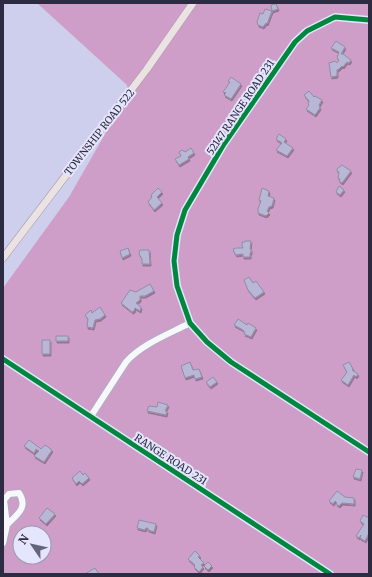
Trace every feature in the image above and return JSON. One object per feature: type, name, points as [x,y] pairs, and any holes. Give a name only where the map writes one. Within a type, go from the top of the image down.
[{"type":"main road","name":"TOWNSHIP ROAD 522","points":[[3,258],[147,69],[193,3]]},
{"type":"street","name":"52147 RANGE ROAD 231","points":[[369,20],[336,17],[307,31],[295,42],[224,144],[185,210],[177,235],[174,261],[177,286],[190,323],[207,342],[231,362],[369,452]]},
{"type":"street","points":[[91,416],[133,355],[148,345],[190,323]]},
{"type":"street","name":"RANGE ROAD 231","points":[[3,359],[330,574]]},
{"type":"street","points":[[3,543],[7,525],[4,500],[9,494],[19,493],[23,499],[23,508],[7,525]]},
{"type":"shaded area","points":[[37,3],[369,3],[369,574],[3,574],[3,288],[69,197],[128,94],[127,85]]},
{"type":"building","points":[[276,4],[278,9],[272,11],[271,5]]},
{"type":"building","points":[[265,9],[272,11],[267,24],[266,23],[263,27],[258,25],[257,22],[260,13],[263,14]]},
{"type":"building","points":[[336,41],[345,47],[341,54],[351,60],[349,63],[347,62],[343,67],[342,66],[337,70],[337,76],[331,77],[329,63],[335,61],[337,63],[339,60],[337,58],[339,52],[331,48]]},
{"type":"building","points":[[231,77],[241,84],[231,99],[224,95],[226,93],[223,92],[230,82],[228,81]]},
{"type":"building","points":[[309,91],[314,97],[315,96],[322,100],[319,105],[320,108],[315,115],[306,109],[309,105],[309,101],[304,95]]},
{"type":"building","points":[[279,134],[286,139],[284,142],[293,148],[287,156],[276,150],[282,143],[276,139]]},
{"type":"building","points":[[191,148],[194,153],[188,157],[189,159],[179,165],[175,159],[181,156],[179,152],[182,150],[185,152]]},
{"type":"building","points":[[342,165],[351,171],[342,183],[339,181],[339,172],[337,169]]},
{"type":"building","points":[[339,186],[344,190],[340,195],[336,192]]},
{"type":"building","points":[[158,188],[162,192],[157,197],[162,203],[154,210],[148,202],[152,197],[152,194]]},
{"type":"building","points":[[262,188],[269,191],[268,196],[274,198],[272,206],[269,207],[267,211],[269,213],[266,216],[258,213]]},
{"type":"building","points":[[251,241],[250,257],[243,257],[243,254],[236,255],[233,249],[243,248],[242,242]]},
{"type":"building","points":[[128,248],[130,254],[122,258],[120,251]]},
{"type":"building","points":[[140,250],[149,250],[150,264],[142,264],[142,259],[139,254]]},
{"type":"building","points":[[249,277],[253,283],[256,281],[264,292],[255,298],[248,290],[244,280]]},
{"type":"building","points":[[150,284],[154,291],[145,296],[140,296],[140,300],[136,303],[141,307],[140,311],[135,308],[132,312],[121,303],[130,290],[136,292]]},
{"type":"building","points":[[100,307],[105,315],[100,319],[95,320],[93,328],[87,327],[88,319],[85,315],[91,310],[92,313]]},
{"type":"building","points":[[238,319],[247,325],[248,323],[256,328],[251,337],[244,334],[245,333],[243,330],[234,325]]},
{"type":"building","points":[[56,336],[68,336],[68,341],[56,341]]},
{"type":"building","points":[[42,340],[50,340],[50,354],[42,354]]},
{"type":"building","points":[[190,362],[193,370],[199,369],[202,377],[195,379],[194,375],[185,378],[181,366]]},
{"type":"building","points":[[349,362],[353,369],[352,370],[358,374],[356,377],[354,375],[348,385],[341,380],[347,372],[343,365]]},
{"type":"building","points":[[213,377],[217,382],[210,387],[206,382]]},
{"type":"building","points":[[158,402],[168,405],[165,411],[167,411],[166,415],[147,411],[149,406],[157,407]]},
{"type":"building","points":[[29,440],[41,449],[45,445],[52,450],[44,462],[34,456],[39,451],[36,449],[34,453],[24,446]]},
{"type":"building","points":[[356,469],[362,470],[360,479],[353,477]]},
{"type":"building","points":[[80,471],[83,475],[85,473],[89,478],[82,484],[79,481],[76,484],[72,478]]},
{"type":"building","points":[[337,491],[345,497],[354,498],[354,504],[342,503],[339,506],[335,501],[333,504],[329,501]]},
{"type":"building","points":[[47,508],[55,514],[46,524],[39,518]]},
{"type":"building","points":[[363,515],[369,518],[369,533],[365,541],[360,538],[361,535],[359,538],[356,536],[364,524],[360,521]]},
{"type":"building","points":[[139,520],[156,524],[154,532],[148,530],[148,528],[145,530],[137,528]]},
{"type":"building","points":[[195,551],[204,563],[201,565],[203,567],[199,572],[194,567],[195,565],[188,559]]},
{"type":"building","points":[[208,562],[212,566],[208,570],[204,566]]},
{"type":"building","points":[[95,568],[99,574],[85,574]]},
{"type":"cycle path","points":[[369,20],[335,17],[307,31],[295,42],[224,144],[185,210],[177,235],[174,261],[177,286],[190,323],[207,342],[231,362],[369,452]]},
{"type":"cycle path","points":[[3,359],[330,574]]}]
